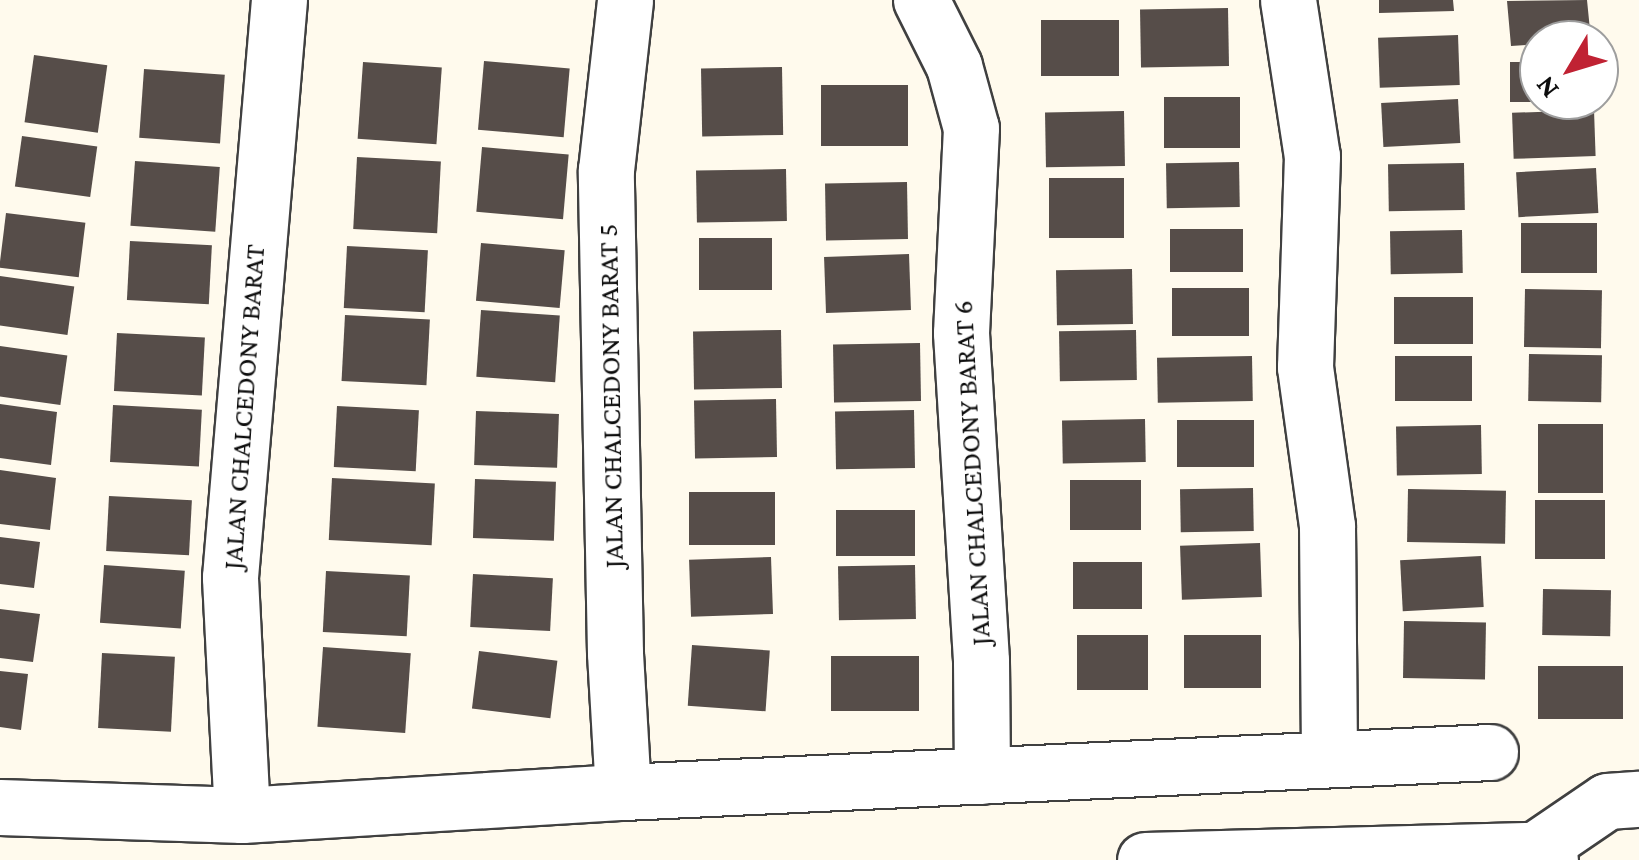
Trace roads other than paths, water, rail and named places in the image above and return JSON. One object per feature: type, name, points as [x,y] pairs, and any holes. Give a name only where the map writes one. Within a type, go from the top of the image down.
[{"type":"street","name":"JALAN CHALCEDONY BARAT","points":[[242,815],[230,577],[279,0]]},
{"type":"street","name":"JALAN CHALCEDONY BARAT 5","points":[[623,792],[615,654],[606,170],[625,0]]},
{"type":"street","name":"JALAN CHALCEDONY BARAT 6","points":[[921,0],[954,66],[971,128],[961,333],[980,661],[982,776]]},
{"type":"street","points":[[1288,0],[1312,156],[1305,366],[1327,526],[1329,759]]},
{"type":"street","points":[[0,807],[242,815],[623,792],[1490,752]]},
{"type":"street","points":[[1145,860],[1542,855],[1608,800],[1639,799]]}]
